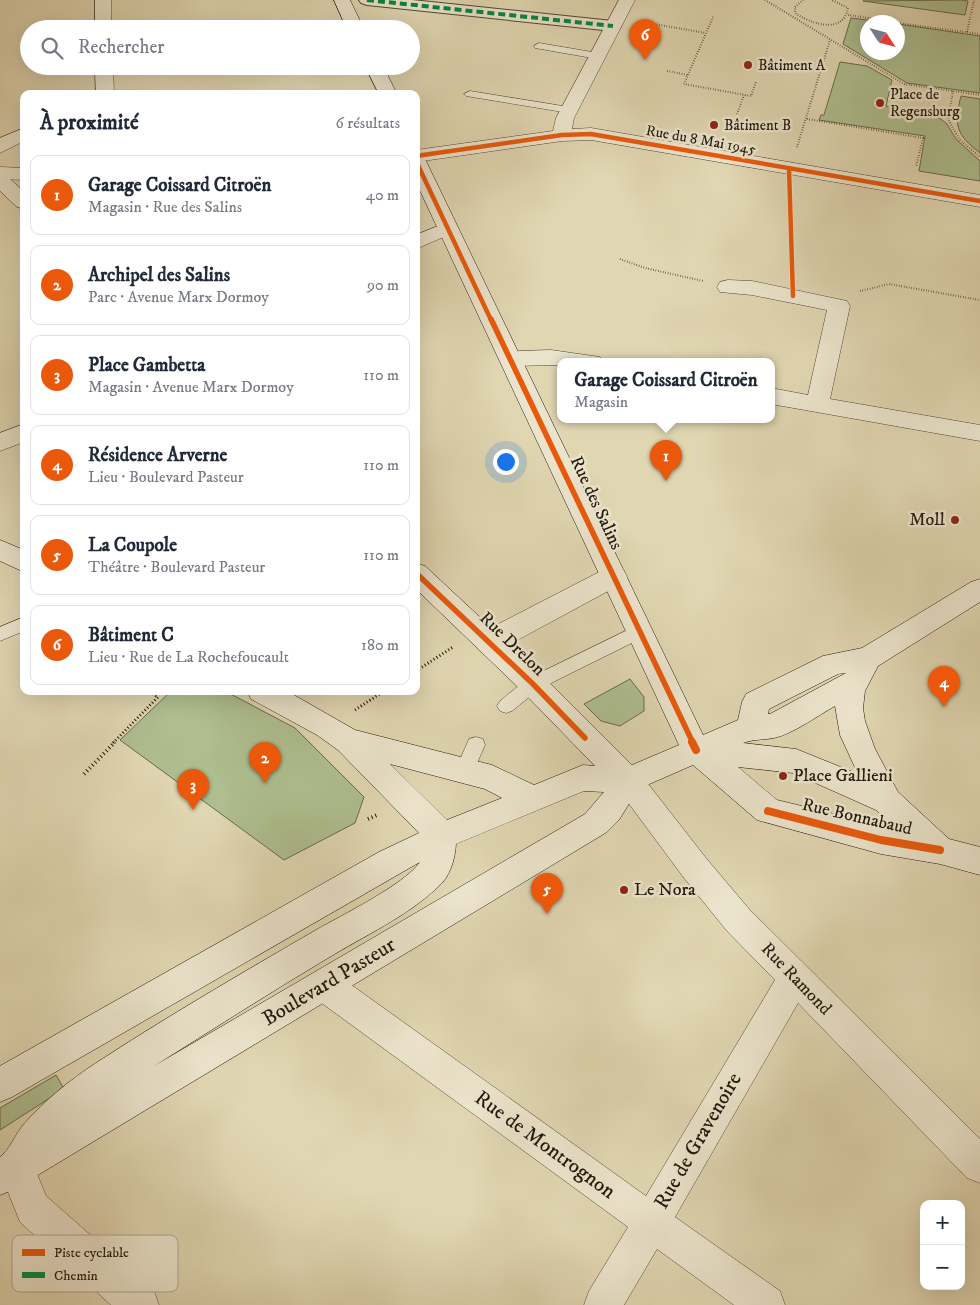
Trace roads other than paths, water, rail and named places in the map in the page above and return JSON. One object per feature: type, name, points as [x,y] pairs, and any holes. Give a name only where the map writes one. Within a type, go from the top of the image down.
[{"type":"main road","points":[[103,0],[103,20]]},
{"type":"main road","points":[[342,0],[352,20]]},
{"type":"main road","points":[[562,135],[562,127],[569,110],[627,0]]},
{"type":"main road","points":[[104,75],[105,90]]},
{"type":"main road","points":[[378,75],[386,90]]},
{"type":"main road","name":"Rue du 8 Mai 1945","points":[[420,155],[562,135],[591,134],[980,201]]},
{"type":"main road","points":[[0,147],[20,136]]},
{"type":"main road","name":"Rue des Salins","points":[[420,169],[696,750]]},
{"type":"main road","points":[[0,173],[20,174]]},
{"type":"main road","points":[[0,180],[20,199]]},
{"type":"main road","points":[[420,241],[448,228]]},
{"type":"main road","points":[[728,287],[752,288],[839,306],[816,404]]},
{"type":"main road","points":[[510,359],[534,356],[572,358]]},
{"type":"main road","points":[[775,397],[980,433]]},
{"type":"main road","points":[[0,443],[20,434]]},
{"type":"main road","points":[[0,550],[20,560]]},
{"type":"main road","points":[[489,642],[614,576]]},
{"type":"main road","name":"Rue Drelon","points":[[420,578],[533,684],[628,780]]},
{"type":"main road","points":[[0,1085],[390,862],[442,836],[583,778],[628,780],[751,727],[774,726],[980,589]]},
{"type":"main road","name":"Rue Bonnabaud","points":[[862,669],[850,695],[849,715],[857,741],[887,802]]},
{"type":"main road","points":[[268,695],[327,727],[348,741],[442,836]]},
{"type":"main road","points":[[348,741],[470,758],[492,778],[533,799]]},
{"type":"main road","name":"Rue Bonnabaud","points":[[696,750],[796,761],[887,802],[940,850]]},
{"type":"main road","name":"Rue Bonnabaud","points":[[696,750],[768,811],[881,840],[940,850],[980,861]]},
{"type":"main road","name":"Rue Ramond","points":[[628,780],[701,876],[738,920],[980,1165]]},
{"type":"main road","name":"Boulevard Pasteur","points":[[8,1172],[596,823],[608,811],[628,780]]},
{"type":"main road","name":"Boulevard Pasteur","points":[[8,1172],[33,1139],[55,1116],[104,1079],[250,986],[405,896],[428,877],[439,861],[442,836]]},
{"type":"main road","name":"Rue de Gravenoire","points":[[603,1305],[794,978]]},
{"type":"main road","name":"Rue de Montrognon","points":[[324,985],[766,1305]]},
{"type":"main road","points":[[8,1172],[27,1190],[33,1210],[61,1235]]},
{"type":"main road","points":[[125,1292],[140,1305]]},
{"type":"street","points":[[367,0],[613,26]]},
{"type":"lane","points":[[539,46],[598,56]]},
{"type":"lane","points":[[470,94],[569,110]]},
{"type":"lane","points":[[0,634],[20,626]]},
{"type":"lane","points":[[506,706],[533,684],[640,631]]},
{"type":"place","name":"Bâtiment C","points":[[645,60]]},
{"type":"place","name":"Bâtiment A","points":[[748,65]]},
{"type":"place","name":"Place de Regensburg","points":[[880,103]]},
{"type":"place","name":"Bâtiment B","points":[[714,125]]},
{"type":"place","name":"Garage Coissard Citroën","points":[[666,481]]},
{"type":"place","name":"Moll","points":[[955,520]]},
{"type":"place","name":"Résidence Arverne","points":[[944,707]]},
{"type":"place","name":"Place Gallieni","points":[[783,776]]},
{"type":"place","name":"Archipel des Salins","points":[[265,783]]},
{"type":"place","name":"Place Gambetta","points":[[193,810]]},
{"type":"place","name":"Le Nora","points":[[624,890]]},
{"type":"place","name":"La Coupole","points":[[547,914]]}]
